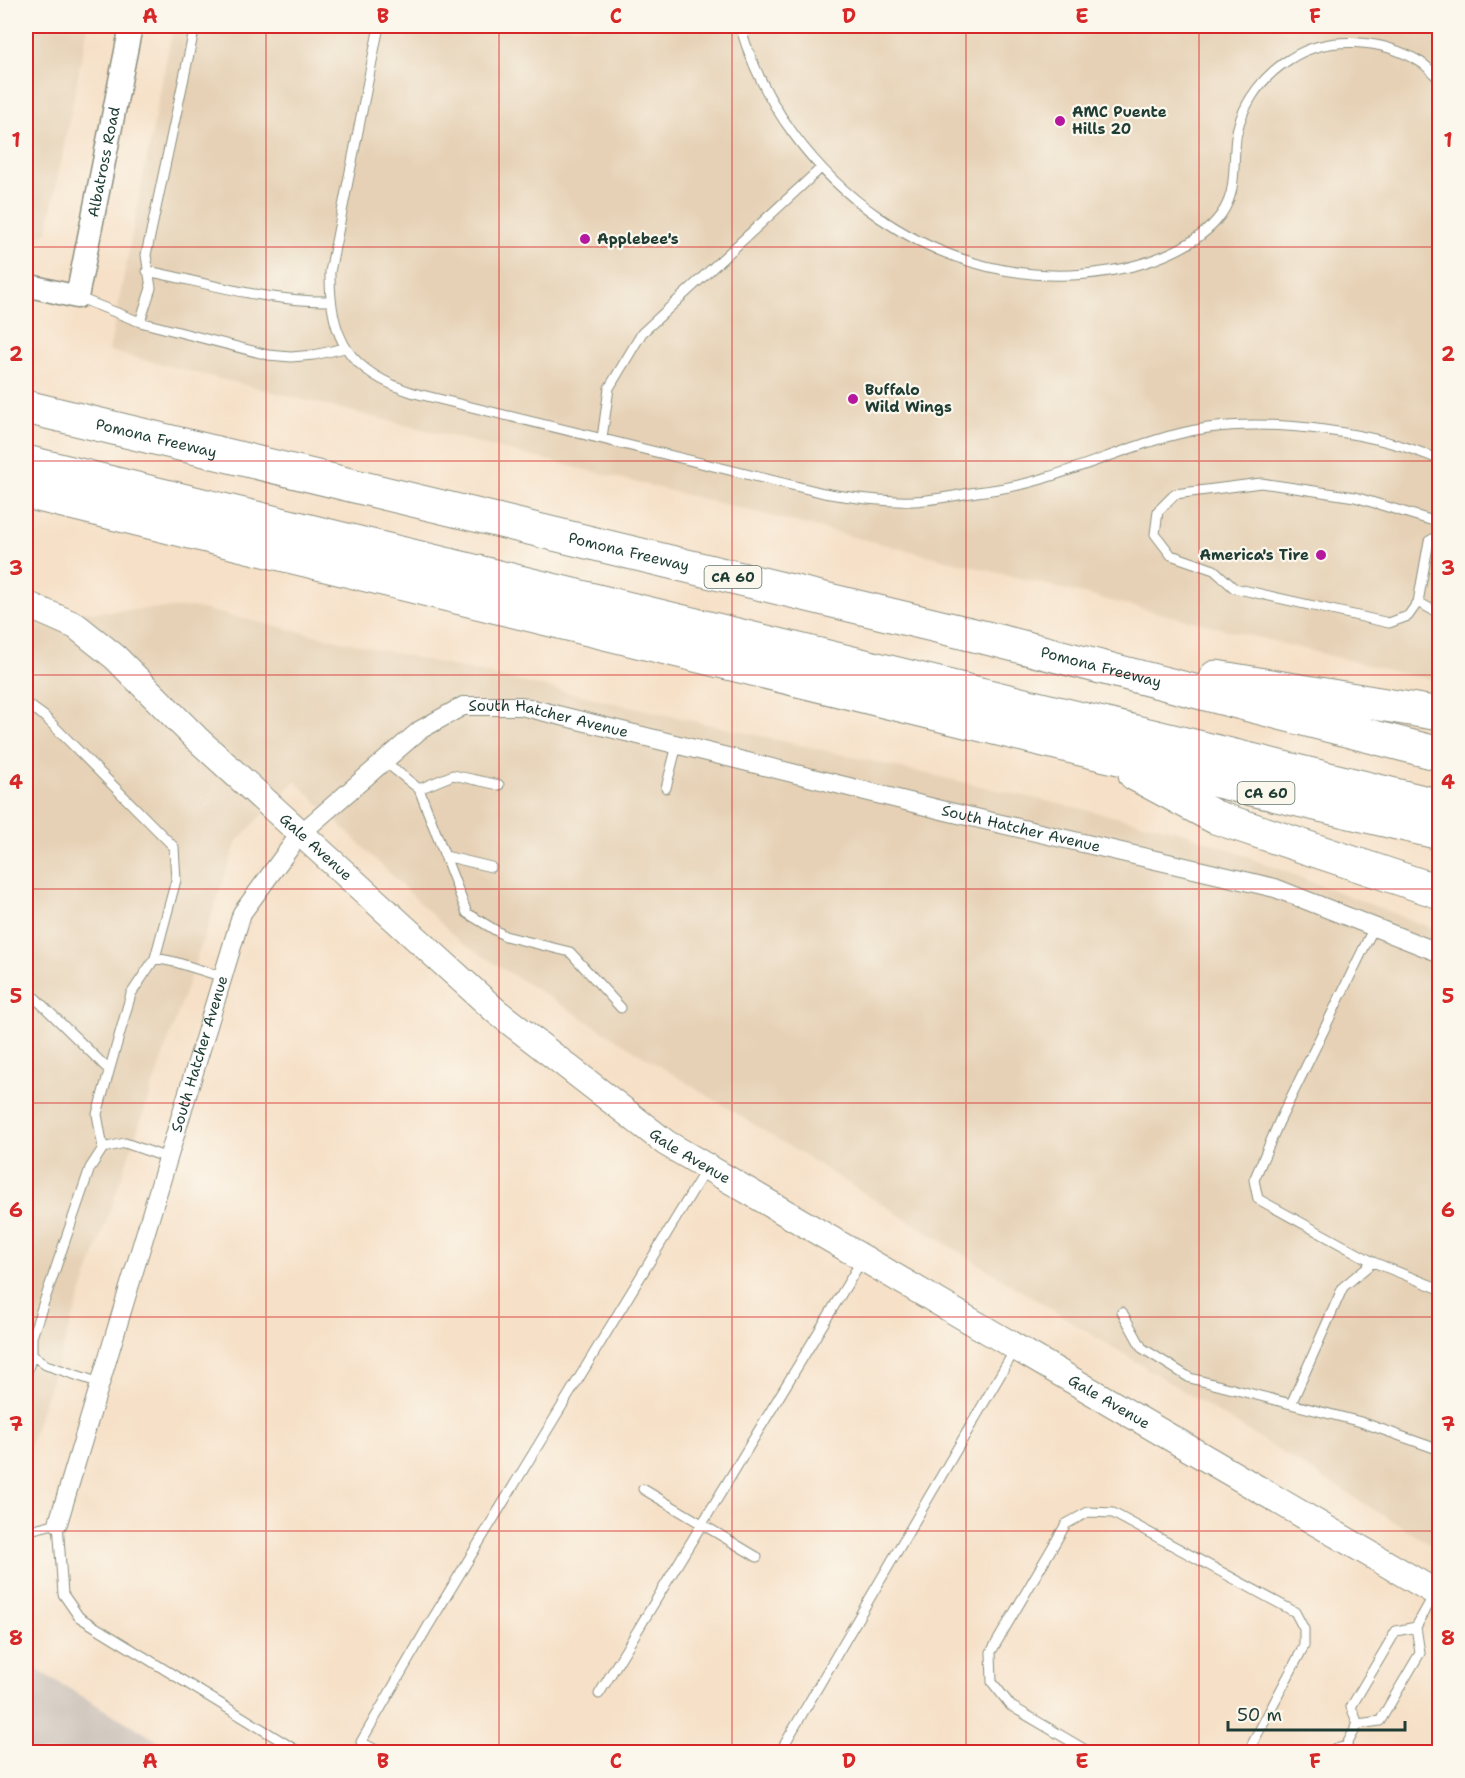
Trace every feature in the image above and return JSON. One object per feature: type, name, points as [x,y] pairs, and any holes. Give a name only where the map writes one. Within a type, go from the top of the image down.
[{"type":"highway","name":"Pomona Freeway","points":[[26,407],[999,641],[1440,754]]},
{"type":"highway","points":[[26,444],[750,622],[1440,787]]},
{"type":"highway","points":[[26,462],[1440,806]]},
{"type":"highway","name":"CA 60","points":[[26,492],[1093,753],[1440,833]]},
{"type":"highway","points":[[999,641],[1440,714]]},
{"type":"highway","points":[[1093,753],[1215,817],[1440,892]]},
{"type":"main road","name":"Gale Avenue","points":[[26,604],[76,626],[115,657],[196,738],[497,1012],[666,1143],[1437,1594]]},
{"type":"street","name":"Albatross Road","points":[[77,297],[130,26]]},
{"type":"street","points":[[26,285],[77,297]]},
{"type":"street","name":"South Hatcher Avenue","points":[[58,1523],[242,914],[300,834],[420,730],[463,706],[521,706],[950,812],[1275,888],[1440,953]]},
{"type":"lane","points":[[140,322],[150,288],[146,255],[195,26]]},
{"type":"lane","points":[[379,26],[330,272],[329,301],[336,331],[345,348],[366,369],[390,385],[446,401],[855,499],[916,501],[1011,487],[1047,478],[1141,444],[1220,427],[1271,426],[1330,431],[1390,443],[1440,460]]},
{"type":"lane","points":[[741,26],[759,75],[777,111],[821,168],[856,200],[934,250],[994,269],[1022,275],[1085,275],[1151,261],[1183,246],[1216,221],[1228,202],[1235,179],[1234,147],[1238,126],[1248,101],[1268,75],[1291,58],[1316,46],[1347,42],[1378,45],[1424,64],[1440,80]]},
{"type":"lane","points":[[602,438],[609,388],[642,333],[821,168]]},
{"type":"lane","points":[[147,271],[276,298],[302,302],[329,301]]},
{"type":"lane","points":[[77,297],[140,322],[279,356],[314,355],[345,348]]},
{"type":"lane","points":[[1440,523],[1355,497],[1261,483],[1176,494],[1158,511],[1155,534],[1171,555],[1214,570],[1234,588],[1389,623],[1408,616],[1418,602],[1430,541],[1440,535]]},
{"type":"lane","points":[[1418,602],[1440,614]]},
{"type":"lane","points":[[26,703],[44,716],[174,846],[176,880],[155,958],[131,994],[97,1114],[103,1148],[90,1168],[32,1337],[33,1355],[26,1371]]},
{"type":"lane","points":[[666,788],[677,745]]},
{"type":"lane","points":[[384,761],[419,789],[467,913],[506,936],[570,952],[621,1008]]},
{"type":"lane","points":[[419,789],[453,775],[499,785]]},
{"type":"lane","points":[[445,856],[491,867]]},
{"type":"lane","points":[[1374,927],[1279,1122],[1254,1180],[1258,1198],[1372,1262],[1440,1289]]},
{"type":"lane","points":[[155,958],[223,977]]},
{"type":"lane","points":[[26,989],[109,1070]]},
{"type":"lane","points":[[103,1148],[126,1143],[168,1158]]},
{"type":"lane","points":[[380,1752],[361,1742],[427,1628],[707,1167]]},
{"type":"lane","points":[[599,1694],[864,1258]]},
{"type":"lane","points":[[1291,1404],[1343,1287],[1372,1262]]},
{"type":"lane","points":[[1122,1312],[1142,1348],[1190,1378],[1360,1422],[1440,1450]]},
{"type":"lane","points":[[780,1752],[1016,1347]]},
{"type":"lane","points":[[33,1355],[46,1365],[100,1383]]},
{"type":"lane","points":[[643,1489],[757,1557]]},
{"type":"lane","points":[[1089,1752],[1011,1706],[992,1682],[991,1652],[1066,1524],[1088,1512],[1113,1513],[1295,1612],[1304,1629],[1304,1646],[1248,1752]]},
{"type":"lane","points":[[26,1531],[58,1523],[63,1594],[79,1617],[296,1750]]},
{"type":"lane","points":[[1358,1724],[1380,1721],[1420,1653],[1416,1627],[1437,1594]]},
{"type":"lane","points":[[1326,1752],[1346,1749],[1358,1724],[1352,1707],[1396,1631],[1416,1627]]},
{"type":"shaded area","points":[[26,26],[88,26],[47,232],[26,242]]},
{"type":"shaded area","points":[[173,26],[1439,26],[1439,680],[1412,676],[109,351]]},
{"type":"shaded area","points":[[192,607],[1183,832],[1439,931],[1439,1550],[460,942],[295,781],[237,841],[26,1455],[26,615]]},
{"type":"shaded area","points":[[27,1664],[177,1752],[26,1752]]},
{"type":"place","name":"AMC Puente Hills 20","points":[[1060,121]]},
{"type":"place","name":"Applebee's","points":[[585,239]]},
{"type":"place","name":"Buffalo Wild Wings","points":[[853,399]]},
{"type":"place","name":"America's Tire","points":[[1321,555]]}]
